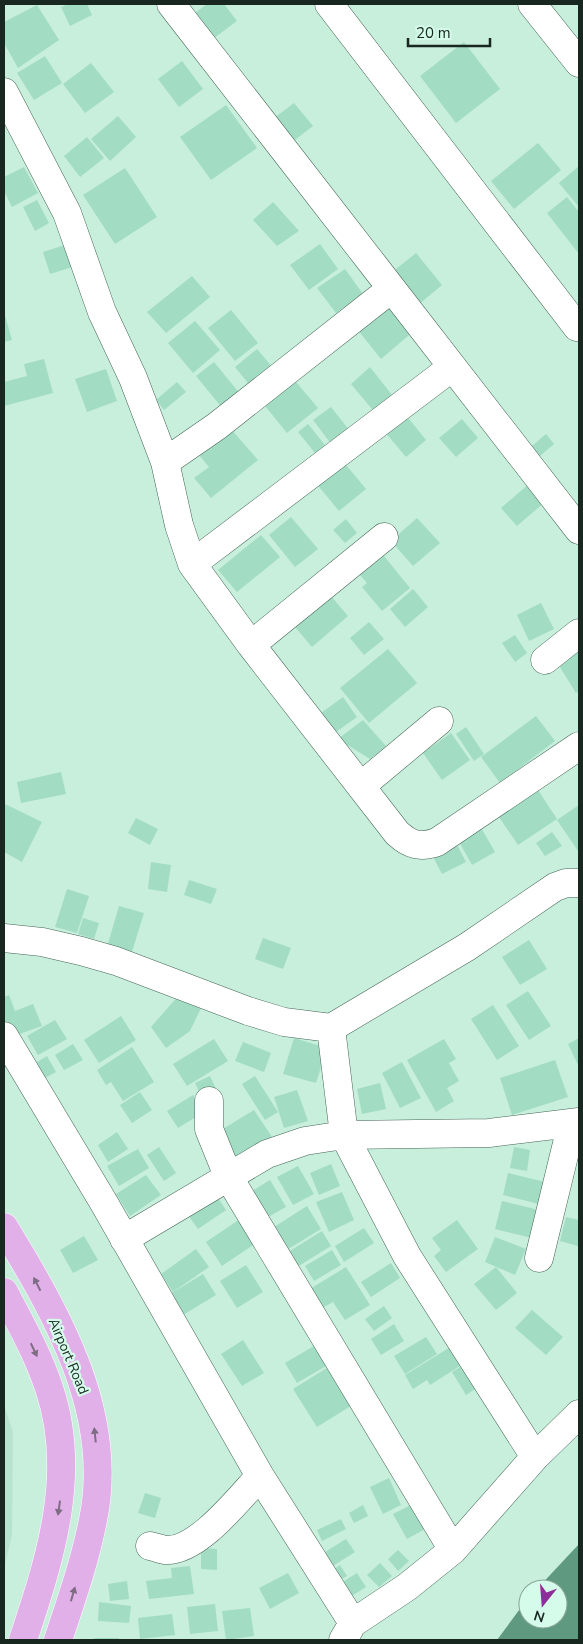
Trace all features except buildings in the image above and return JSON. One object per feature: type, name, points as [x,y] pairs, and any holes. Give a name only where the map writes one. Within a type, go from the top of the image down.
[{"type":"main road","name":"Airport Road","points":[[4,1227],[26,1264],[65,1340],[81,1376],[94,1421],[98,1466],[94,1519],[58,1640]]},
{"type":"main road","points":[[4,1292],[36,1353],[50,1389],[58,1425],[62,1463],[60,1509],[40,1587],[22,1640]]},
{"type":"street","points":[[171,4],[320,195],[451,368],[579,530]]},
{"type":"street","points":[[329,4],[577,327]]},
{"type":"street","points":[[532,4],[579,63]]},
{"type":"street","points":[[4,92],[67,213],[102,312],[133,378],[165,462],[179,525],[192,564],[251,645],[405,841],[426,846],[437,842],[579,746]]},
{"type":"street","points":[[165,462],[217,426],[391,289]]},
{"type":"street","points":[[192,564],[451,368]]},
{"type":"street","points":[[251,645],[384,537]]},
{"type":"street","points":[[545,660],[579,633]]},
{"type":"street","points":[[361,786],[440,720]]},
{"type":"street","points":[[4,938],[42,942],[99,956],[248,1011],[284,1022],[331,1028],[467,947],[554,887],[566,883],[579,884]]},
{"type":"street","points":[[331,1028],[344,1135],[407,1256],[535,1457]]},
{"type":"street","points":[[4,1036],[124,1239],[348,1632],[453,1550],[535,1457],[579,1414]]},
{"type":"street","points":[[209,1102],[209,1129],[228,1176],[453,1550]]},
{"type":"street","points":[[124,1239],[267,1154],[305,1142],[344,1135],[489,1133],[576,1122],[539,1258]]},
{"type":"street","points":[[150,1546],[166,1550],[177,1548],[192,1541],[210,1528],[260,1476]]},
{"type":"shaded area","points":[[4,1405],[13,1432],[12,1536],[4,1567]]},
{"type":"shaded area","points":[[579,1544],[579,1640],[497,1640],[518,1612],[518,1629],[568,1629],[568,1579],[546,1579]]}]
